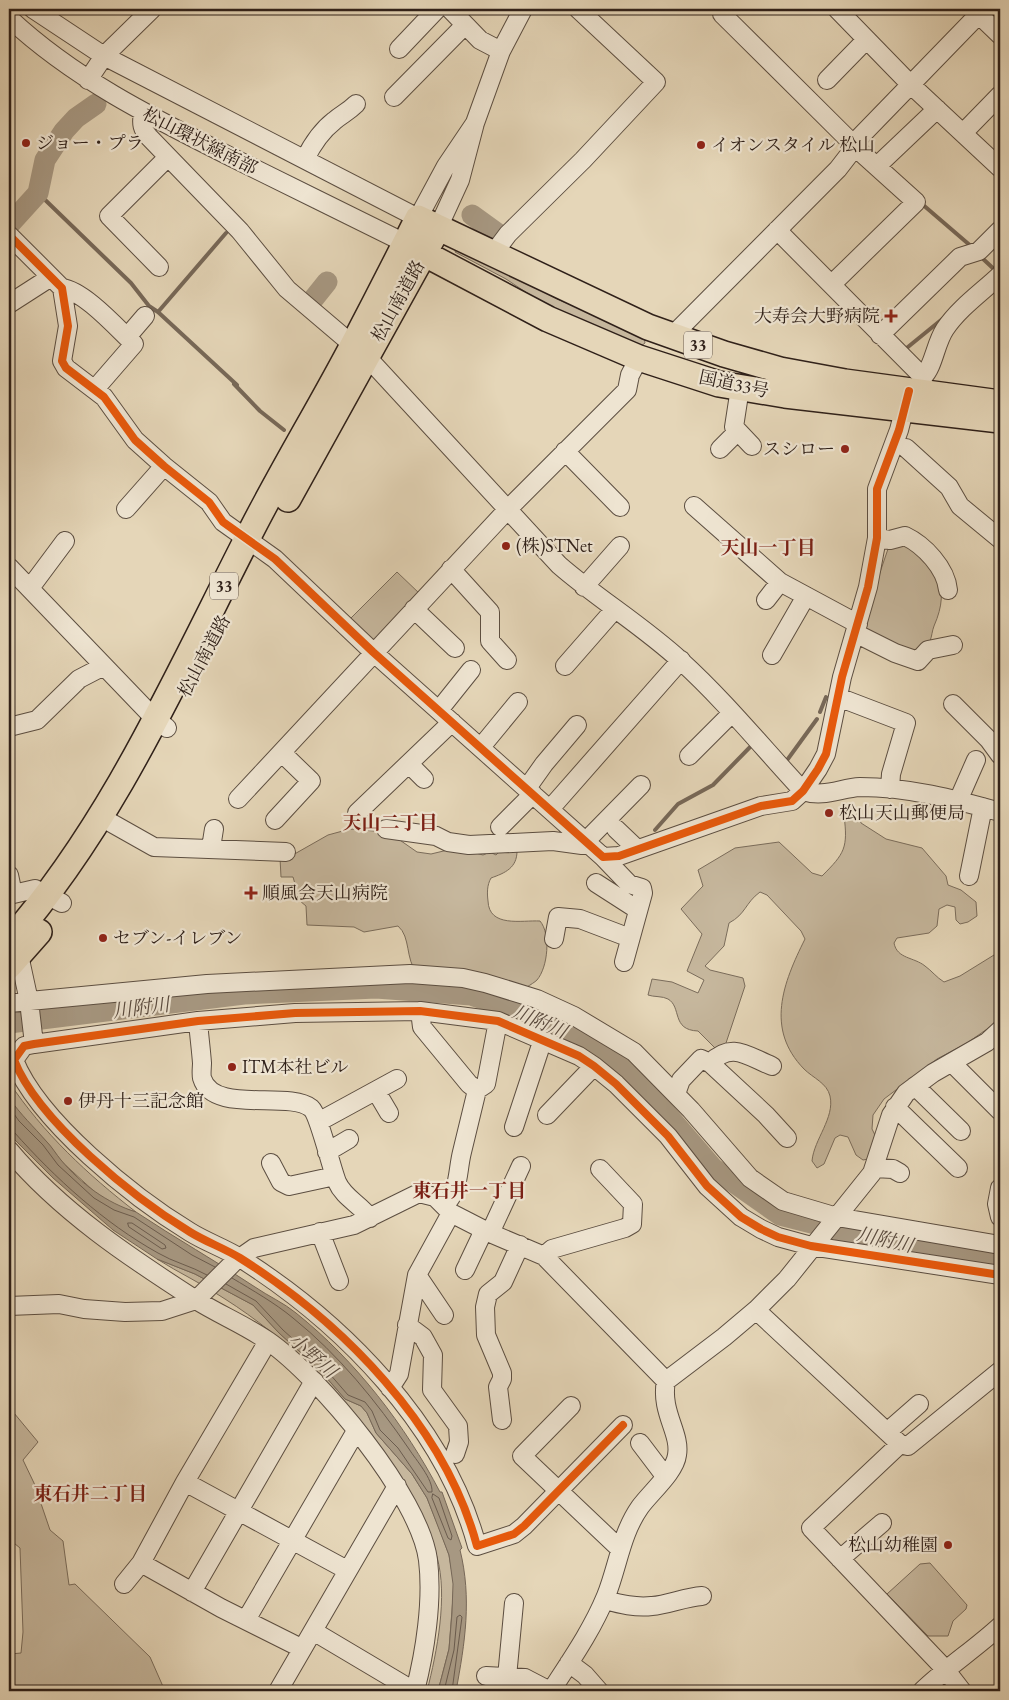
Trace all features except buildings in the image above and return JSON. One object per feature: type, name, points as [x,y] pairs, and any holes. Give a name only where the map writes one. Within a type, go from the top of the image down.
[{"type":"highway","name":"国道33号","points":[[428,223],[648,327],[672,336],[780,370],[915,393],[998,411]]},
{"type":"highway","name":"松山南道路","points":[[12,954],[54,899],[106,821],[131,796],[161,723],[254,544],[428,223]]},
{"type":"highway","name":"国道33号","points":[[415,248],[548,319],[639,358],[719,384],[740,388],[915,393]]},
{"type":"street","name":"松山環状線南部","points":[[33,9],[104,56],[428,223]]},
{"type":"street","points":[[88,80],[104,56],[152,9]]},
{"type":"street","points":[[399,49],[437,9]]},
{"type":"street","points":[[450,9],[480,40],[501,51]]},
{"type":"street","points":[[428,223],[460,180],[475,123],[501,51],[522,9]]},
{"type":"street","points":[[493,254],[508,234],[583,160],[656,82],[578,9]]},
{"type":"street","points":[[727,9],[722,14],[854,145],[916,202],[832,284]]},
{"type":"street","points":[[837,9],[936,109],[999,163]]},
{"type":"street","points":[[672,336],[838,169],[854,145],[979,11],[1000,35]]},
{"type":"street","name":"松山環状線南部","points":[[9,18],[36,44],[88,80],[143,113],[415,248]]},
{"type":"street","points":[[394,97],[465,25]]},
{"type":"street","points":[[827,80],[866,40]]},
{"type":"street","points":[[963,133],[1000,95]]},
{"type":"street","points":[[305,159],[316,138],[335,120],[346,115],[356,104]]},
{"type":"street","points":[[877,166],[936,109]]},
{"type":"street","points":[[143,113],[141,122],[143,130],[240,231],[287,289],[360,351],[559,565],[584,587],[614,610],[640,626],[681,660],[803,791],[813,794],[858,787],[890,789],[927,793],[1000,812]]},
{"type":"street","points":[[159,267],[109,216],[168,157]]},
{"type":"street","points":[[777,230],[880,335],[915,393]]},
{"type":"street","points":[[880,335],[960,257],[979,251],[1000,230]]},
{"type":"street","points":[[9,235],[57,282],[83,298],[134,344],[95,389]]},
{"type":"street","points":[[603,857],[619,856],[761,806],[792,800],[803,791],[826,754],[838,696],[868,587],[877,538],[877,489],[899,430],[915,393],[930,369],[937,343],[950,322],[1000,275]]},
{"type":"street","points":[[9,304],[57,282]]},
{"type":"street","points":[[57,282],[68,326],[62,361],[66,368],[95,389],[110,404],[136,440],[164,466],[205,498],[223,522],[275,559],[373,652],[603,857],[629,884],[642,888],[624,962]]},
{"type":"street","points":[[127,337],[145,316]]},
{"type":"street","points":[[238,799],[508,508],[627,390],[630,375],[639,358]]},
{"type":"street","points":[[740,388],[734,427],[752,446]]},
{"type":"street","points":[[720,449],[738,431]]},
{"type":"street","points":[[906,448],[949,487],[960,506],[1000,539]]},
{"type":"street","points":[[566,451],[620,507]]},
{"type":"street","points":[[126,509],[164,466]]},
{"type":"street","points":[[694,506],[780,582],[806,596],[895,653],[918,661],[928,650],[953,645]]},
{"type":"street","points":[[877,538],[890,540],[905,536],[912,539],[932,558],[942,571],[947,581],[948,590]]},
{"type":"street","points":[[30,588],[65,541]]},
{"type":"street","points":[[584,587],[620,546]]},
{"type":"street","points":[[451,569],[490,612],[490,641],[507,660]]},
{"type":"street","points":[[10,572],[30,588],[161,723]]},
{"type":"street","points":[[766,600],[780,582]]},
{"type":"street","points":[[772,655],[806,596]]},
{"type":"street","points":[[414,609],[455,648]]},
{"type":"street","points":[[565,666],[614,610]]},
{"type":"street","points":[[550,809],[681,660]]},
{"type":"street","points":[[9,727],[37,720],[79,679],[104,666]]},
{"type":"street","points":[[439,710],[471,670]]},
{"type":"street","points":[[838,696],[906,723],[891,774],[890,789]]},
{"type":"street","points":[[481,747],[518,702]]},
{"type":"street","points":[[953,704],[989,740],[1000,755]]},
{"type":"street","points":[[689,756],[732,713]]},
{"type":"street","points":[[357,813],[408,760],[452,722]]},
{"type":"street","points":[[500,827],[530,791],[544,764],[577,725]]},
{"type":"street","points":[[275,820],[311,781],[282,753]]},
{"type":"street","points":[[408,760],[424,779]]},
{"type":"street","points":[[958,801],[976,760]]},
{"type":"street","points":[[386,829],[436,836],[448,842],[469,845],[553,841],[582,845],[587,843],[641,785]]},
{"type":"street","points":[[969,876],[983,808]]},
{"type":"street","points":[[106,821],[154,847],[286,852]]},
{"type":"street","points":[[616,828],[637,849]]},
{"type":"street","points":[[211,848],[214,829]]},
{"type":"street","points":[[9,875],[11,895],[35,889],[54,899]]},
{"type":"street","points":[[596,883],[638,910]]},
{"type":"street","points":[[554,939],[558,917],[580,919],[630,938]]},
{"type":"street","points":[[12,954],[29,1002],[34,1040]]},
{"type":"street","points":[[9,1003],[263,981],[410,974],[463,978],[509,989],[574,1016],[634,1052],[676,1094],[734,1162],[763,1189],[783,1201],[835,1219],[1000,1245]]},
{"type":"street","points":[[420,1011],[422,1027],[469,1084],[484,1092]]},
{"type":"street","points":[[624,1425],[514,1534],[477,1546],[470,1517],[445,1466],[390,1388],[358,1352],[330,1326],[237,1260],[190,1232],[118,1180],[69,1136],[40,1101],[14,1060],[24,1046],[34,1040],[295,1012],[420,1011],[498,1021],[543,1039],[579,1056],[594,1066],[622,1090],[668,1136],[707,1186],[724,1203],[761,1230],[778,1237],[813,1244],[1000,1275]]},
{"type":"street","points":[[198,1021],[202,1079],[212,1090],[226,1098],[305,1104],[316,1114],[320,1121],[327,1152],[335,1176],[345,1196],[355,1201],[370,1218]]},
{"type":"street","points":[[390,1388],[399,1374],[417,1275],[459,1180],[462,1154],[486,1084],[498,1021]]},
{"type":"street","points":[[486,1676],[524,1678],[551,1691],[588,1635],[604,1600],[620,1549],[640,1507],[665,1476],[678,1456],[677,1446],[665,1408],[664,1392],[666,1381],[756,1310],[787,1279],[813,1244],[863,1187],[874,1168],[895,1107],[906,1093],[932,1073],[987,1042],[1000,1030]]},
{"type":"street","points":[[514,1126],[543,1039]]},
{"type":"street","points":[[710,1064],[719,1054],[734,1050],[772,1066]]},
{"type":"street","points":[[676,1094],[681,1080],[700,1059],[710,1064],[766,1114],[787,1138]]},
{"type":"street","points":[[952,1063],[1000,1111]]},
{"type":"street","points":[[547,1115],[594,1066]]},
{"type":"street","points":[[320,1121],[397,1079]]},
{"type":"street","points":[[915,1086],[961,1131]]},
{"type":"street","points":[[376,1091],[389,1113]]},
{"type":"street","points":[[895,1107],[958,1168]]},
{"type":"street","points":[[327,1152],[349,1139]]},
{"type":"street","points":[[9,1150],[21,1165],[76,1218],[292,1358],[356,1431],[385,1467],[397,1486],[415,1523],[428,1558],[429,1581],[426,1631],[421,1668],[414,1691],[312,1631]]},
{"type":"street","points":[[271,1163],[281,1182],[289,1186],[335,1176]]},
{"type":"street","points":[[465,1270],[521,1166]]},
{"type":"street","points":[[544,1256],[552,1249],[625,1228],[632,1224],[632,1204],[600,1168]]},
{"type":"street","points":[[874,1168],[893,1169],[900,1173]]},
{"type":"street","points":[[1000,1188],[997,1204],[1000,1217]]},
{"type":"street","points":[[9,1306],[59,1304],[84,1309],[126,1312],[162,1311],[199,1298],[237,1260],[254,1248],[354,1225],[419,1193],[435,1197],[447,1210],[487,1232],[544,1256],[666,1381]]},
{"type":"street","points":[[978,1243],[991,1237],[1000,1228]]},
{"type":"street","points":[[320,1232],[339,1280]]},
{"type":"street","points":[[502,1420],[498,1387],[502,1374],[486,1335],[485,1307],[488,1294],[503,1282],[520,1245]]},
{"type":"street","points":[[417,1275],[444,1315]]},
{"type":"street","points":[[756,1310],[900,1444],[908,1446],[1000,1371]]},
{"type":"street","points":[[407,1325],[423,1337],[433,1355],[432,1390],[458,1426],[460,1442],[455,1454]]},
{"type":"street","points":[[124,1584],[141,1563],[185,1482],[268,1341]]},
{"type":"street","points":[[192,1592],[314,1381]]},
{"type":"street","points":[[886,1432],[919,1404]]},
{"type":"street","points":[[571,1406],[522,1456],[620,1549]]},
{"type":"street","points":[[246,1620],[356,1431]]},
{"type":"street","points":[[640,1443],[665,1476]]},
{"type":"street","points":[[900,1444],[811,1528],[945,1669],[962,1691]]},
{"type":"street","points":[[185,1482],[347,1570]]},
{"type":"street","points":[[278,1691],[301,1648],[397,1486]]},
{"type":"street","points":[[840,1559],[882,1523]]},
{"type":"street","points":[[141,1563],[192,1592],[301,1648]]},
{"type":"street","points":[[604,1600],[623,1605],[653,1606],[690,1596],[702,1596]]},
{"type":"street","points":[[507,1677],[514,1603]]},
{"type":"street","points":[[922,1691],[945,1669],[973,1650],[1000,1626]]},
{"type":"street","points":[[569,1663],[585,1675],[599,1691]]},
{"type":"shaded area","points":[[457,247],[557,299],[644,336],[645,343],[641,346],[545,305],[506,279],[455,252]]},
{"type":"shaded area","points":[[903,542],[932,568],[941,588],[939,612],[931,639],[918,656],[861,628],[889,546]]},
{"type":"shaded area","points":[[397,572],[420,594],[372,644],[349,620]]},
{"type":"shaded area","points":[[858,813],[861,823],[886,839],[922,848],[946,876],[948,885],[961,890],[976,902],[977,916],[968,922],[960,924],[956,920],[955,907],[947,905],[939,909],[937,926],[929,933],[897,938],[894,943],[902,955],[921,963],[944,982],[960,976],[994,955],[1000,955],[1000,1017],[990,1027],[967,1043],[937,1059],[884,1099],[873,1115],[872,1129],[876,1137],[868,1159],[863,1160],[856,1155],[848,1137],[840,1135],[835,1138],[824,1164],[817,1168],[812,1161],[816,1145],[830,1112],[830,1096],[826,1088],[804,1069],[792,1054],[781,1022],[785,989],[790,972],[805,939],[801,931],[767,895],[760,892],[735,920],[729,923],[724,946],[705,966],[710,970],[743,978],[745,986],[725,1046],[719,1052],[698,1031],[690,1030],[680,1023],[675,1007],[668,999],[648,995],[652,979],[672,982],[698,993],[704,980],[687,971],[702,934],[681,909],[703,886],[698,870],[735,848],[779,842],[812,873],[822,876],[836,861],[843,849],[845,843],[844,815]]},
{"type":"shaded area","points":[[350,829],[374,831],[394,836],[417,852],[431,854],[456,848],[483,855],[490,852],[496,855],[504,847],[517,851],[515,862],[512,866],[505,872],[491,878],[488,889],[488,901],[490,910],[500,919],[508,921],[540,921],[546,934],[547,951],[544,967],[537,980],[527,987],[417,973],[411,961],[405,936],[398,926],[364,932],[354,927],[307,925],[306,906],[300,901],[293,877],[281,877],[280,858],[291,856],[328,835]]},
{"type":"shaded area","points":[[9,1082],[51,1136],[84,1168],[136,1212],[116,1206],[97,1194],[61,1161],[47,1142],[22,1118],[9,1098]]},
{"type":"shaded area","points":[[157,1259],[195,1274],[253,1305],[279,1333],[319,1369],[345,1399],[361,1406],[367,1413],[376,1433],[412,1474],[427,1498],[439,1528],[449,1555],[454,1584],[449,1649],[438,1691],[427,1691],[440,1624],[440,1572],[431,1537],[423,1517],[403,1482],[379,1448],[338,1397],[301,1358],[270,1331],[236,1306]]},
{"type":"shaded area","points":[[9,1407],[38,1442],[23,1460],[34,1483],[50,1530],[63,1541],[69,1585],[75,1584],[150,1657],[165,1691],[9,1691],[10,1654],[21,1653],[23,1632],[20,1548],[9,1539]]},
{"type":"shaded area","points":[[9,1548],[14,1553],[14,1625],[9,1644]]},
{"type":"shaded area","points":[[930,1563],[967,1605],[966,1609],[953,1621],[948,1636],[928,1636],[887,1594],[920,1564]]},
{"type":"water","name":"小野川","points":[[9,1098],[61,1160],[86,1185],[105,1198],[136,1212],[296,1313],[339,1352],[377,1395],[411,1443],[440,1492],[442,1492],[462,1548],[460,1550],[466,1586],[466,1620],[456,1691],[438,1691],[449,1649],[452,1613],[453,1584],[449,1555],[427,1498],[412,1474],[376,1433],[367,1413],[361,1406],[345,1399],[319,1369],[279,1333],[253,1305],[195,1274],[157,1259],[113,1230],[53,1178],[9,1134]]},
{"type":"waterway","points":[[9,225],[38,193],[45,160],[64,131],[76,118],[96,104]]},
{"type":"waterway","points":[[38,193],[131,283],[149,306],[158,312],[237,385]]},
{"type":"waterway","points":[[922,204],[972,247]]},
{"type":"waterway","points":[[472,215],[501,236]]},
{"type":"waterway","points":[[158,312],[226,233]]},
{"type":"waterway","points":[[981,257],[996,271]]},
{"type":"waterway","points":[[311,302],[327,282]]},
{"type":"waterway","points":[[903,351],[946,316]]},
{"type":"waterway","points":[[234,384],[260,411],[284,430]]},
{"type":"waterway","points":[[820,712],[826,697]]},
{"type":"waterway","points":[[785,763],[817,719]]},
{"type":"waterway","points":[[655,830],[678,804],[713,785],[754,743]]},
{"type":"waterway","name":"川附川","points":[[9,1023],[244,994],[376,988],[471,995],[555,1023],[628,1069],[713,1168],[780,1215],[851,1233],[1000,1265]]},
{"type":"cycle path","points":[[9,235],[62,288],[68,326],[62,361],[66,368],[104,397],[135,440],[209,502],[223,522],[275,559],[373,652],[603,857],[619,856],[761,806],[792,801],[803,791],[818,769],[826,754],[842,677],[868,587],[877,538],[877,489],[899,430],[909,391]]},
{"type":"cycle path","points":[[623,1425],[524,1526],[514,1534],[477,1546],[462,1502],[441,1460],[415,1419],[385,1381],[352,1346],[278,1284],[240,1258],[196,1236],[116,1179],[65,1132],[44,1108],[26,1084],[14,1060],[24,1046],[34,1044],[198,1021],[295,1013],[420,1011],[498,1021],[579,1056],[594,1066],[616,1084],[668,1136],[707,1186],[741,1217],[761,1229],[778,1237],[811,1246],[1000,1275]]},
{"type":"place","name":"ジョー・プラ","points":[[26,143]]},
{"type":"place","name":"イオンスタイル 松山","points":[[701,145]]},
{"type":"place","name":"大寿会大野病院","points":[[891,316]]},
{"type":"place","name":"スシロー","points":[[845,449]]},
{"type":"place","name":"(株)STNet","points":[[506,546]]},
{"type":"place","name":"松山天山郵便局","points":[[829,813]]},
{"type":"place","name":"順風会天山病院","points":[[251,893]]},
{"type":"place","name":"セブン-イレブン","points":[[103,938]]},
{"type":"place","name":"ITM本社ビル","points":[[232,1067]]},
{"type":"place","name":"伊丹十三記念館","points":[[68,1101]]},
{"type":"place","name":"松山幼稚園","points":[[948,1545]]},
{"type":"district","name":"天山一丁目","points":[[768,547]]},
{"type":"district","name":"天山二丁目","points":[[390,822]]},
{"type":"district","name":"東石井一丁目","points":[[469,1190]]},
{"type":"district","name":"東石井二丁目","points":[[90,1493]]}]
